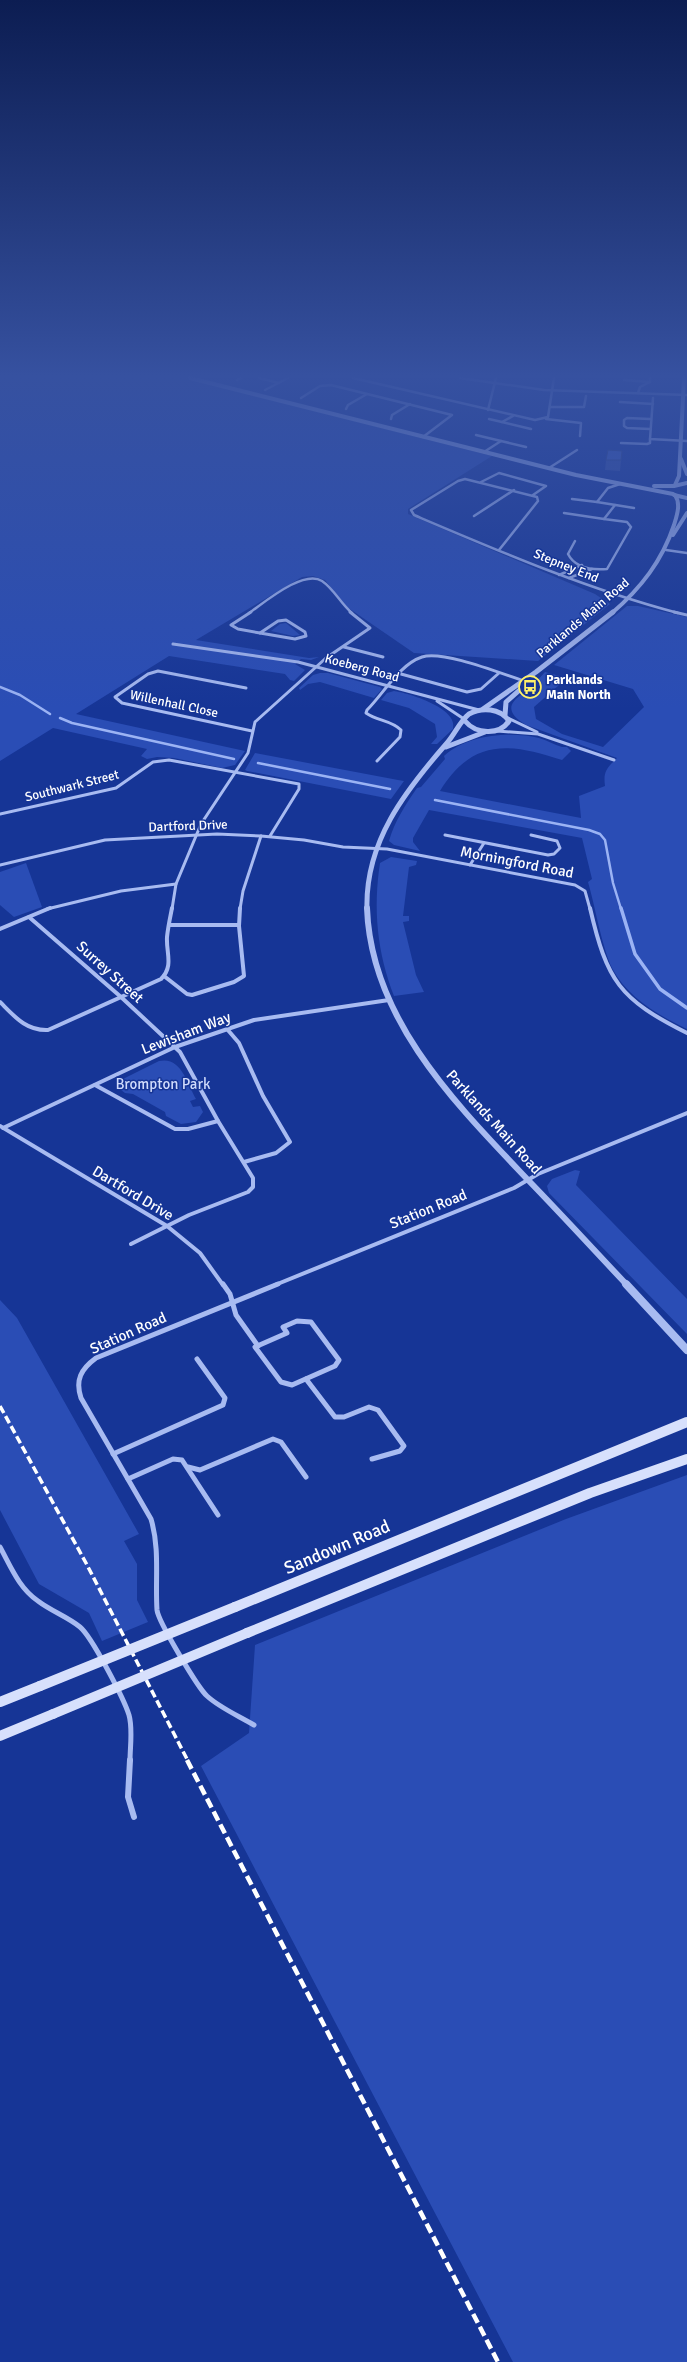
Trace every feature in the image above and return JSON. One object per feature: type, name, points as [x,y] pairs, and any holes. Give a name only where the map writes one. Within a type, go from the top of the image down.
[{"type":"main road","name":"Sandown Road","points":[[0,1702],[687,1422]]},
{"type":"main road","points":[[0,1736],[590,1493],[687,1459]]},
{"type":"street","name":"Stepney End","points":[[446,488],[412,509],[411,513],[559,575],[627,600],[687,615]]},
{"type":"street","points":[[499,550],[538,500],[533,495],[507,488]]},
{"type":"street","points":[[533,495],[543,488]]},
{"type":"street","points":[[597,502],[608,488]]},
{"type":"street","points":[[643,488],[687,498]]},
{"type":"street","name":"Parklands Main Road","points":[[671,488],[670,490],[674,494],[678,507],[671,536],[666,550],[649,575],[627,600],[533,675],[481,710],[467,714],[465,720],[428,763],[403,796],[390,818],[378,849],[368,883],[367,911],[378,968],[389,1000],[410,1041],[438,1081],[456,1104],[687,1350]]},
{"type":"street","points":[[474,516],[514,490]]},
{"type":"street","points":[[572,499],[634,508]]},
{"type":"street","points":[[604,519],[614,505]]},
{"type":"street","points":[[564,512],[627,522],[631,527],[609,567],[602,570],[582,566],[569,556],[568,554],[575,541]]},
{"type":"street","name":"Parklands Main Road","points":[[671,536],[687,513]]},
{"type":"street","points":[[666,550],[687,553]]},
{"type":"street","points":[[559,575],[582,566]]},
{"type":"street","points":[[568,578],[593,569]]},
{"type":"street","points":[[0,1002],[28,1028],[43,1031],[121,997],[164,976],[169,967],[167,938],[176,884],[201,824],[248,753],[255,722],[316,666],[367,632],[370,626],[347,609],[322,581],[315,579],[297,581],[231,623],[235,628],[260,633],[295,639],[303,638],[306,634],[286,620],[278,621],[260,633]]},
{"type":"street","name":"Koeberg Road","points":[[173,644],[298,662],[481,710]]},
{"type":"street","points":[[344,647],[383,657]]},
{"type":"street","points":[[377,761],[400,737],[401,730],[390,720],[366,713],[389,685],[422,657],[430,656],[449,658],[524,681]]},
{"type":"street","name":"Willenhall Close","points":[[246,688],[158,671],[148,674],[118,693],[115,697],[122,703],[252,731]]},
{"type":"street","points":[[401,674],[467,692],[481,689],[499,673]]},
{"type":"street","name":"Parklands Main Road","points":[[507,716],[506,702],[533,675]]},
{"type":"street","name":"Koeberg Road","points":[[420,694],[445,705],[465,720]]},
{"type":"street","points":[[481,710],[495,710],[532,730],[614,760]]},
{"type":"street","points":[[494,730],[506,726],[507,716]]},
{"type":"street","points":[[465,720],[473,728],[488,731]]},
{"type":"street","name":"Parklands Main Road","points":[[428,763],[449,745],[494,730]]},
{"type":"street","points":[[494,730],[538,734],[556,739]]},
{"type":"street","name":"Southwark Street","points":[[0,814],[116,788],[128,782],[149,763],[160,760],[291,781],[300,786],[270,836]]},
{"type":"street","points":[[445,836],[548,855],[554,854],[560,848],[557,841],[531,835]]},
{"type":"street","name":"Dartford Drive","points":[[0,865],[96,842],[196,836],[270,836],[378,849]]},
{"type":"street","points":[[164,976],[187,994],[192,995],[240,979],[244,976],[244,962],[239,925],[245,881],[261,836]]},
{"type":"street","points":[[470,865],[484,843]]},
{"type":"street","name":"Morningford Road","points":[[378,849],[470,865],[581,888],[587,897],[606,965],[617,983],[640,1006],[687,1033]]},
{"type":"street","points":[[0,929],[48,909],[121,891],[176,884]]},
{"type":"street","name":"Surrey Street","points":[[29,917],[121,997],[175,1047],[186,1062],[218,1122],[244,1162],[254,1181],[251,1190],[167,1226],[131,1244]]},
{"type":"street","points":[[169,924],[239,925]]},
{"type":"street","name":"Lewisham Way","points":[[2,1127],[175,1047],[254,1020],[389,1000]]},
{"type":"street","points":[[227,1029],[238,1043],[263,1096],[290,1142],[278,1151],[244,1162]]},
{"type":"street","points":[[95,1085],[175,1129],[188,1130],[218,1122]]},
{"type":"street","points":[[528,1180],[687,1113]]},
{"type":"street","name":"Dartford Drive","points":[[2,1127],[167,1226],[192,1245],[200,1253],[230,1294],[231,1302],[236,1314],[258,1346],[255,1347],[283,1384],[292,1385],[306,1379]]},
{"type":"street","name":"Station Road","points":[[254,1725],[208,1697],[197,1686],[176,1650],[157,1612],[155,1532],[151,1519],[78,1390],[79,1376],[83,1369],[96,1358],[514,1188],[528,1180]]},
{"type":"street","points":[[258,1346],[287,1333],[283,1327],[300,1320],[311,1322],[339,1360],[335,1366],[306,1379],[335,1417],[344,1417],[369,1407],[378,1410],[404,1446],[400,1450],[372,1458]]},
{"type":"street","points":[[113,1454],[223,1405],[224,1398],[197,1359]]},
{"type":"street","points":[[188,1467],[200,1470],[273,1439],[281,1442],[306,1477]]},
{"type":"street","points":[[128,1479],[173,1459],[182,1460],[218,1515]]},
{"type":"street","points":[[0,1547],[17,1580],[26,1591],[38,1602],[80,1626],[91,1639],[129,1715],[131,1735],[128,1797],[134,1817]]},
{"type":"green space","points":[[0,488],[441,488],[408,509],[408,514],[595,594],[610,604],[538,661],[414,653],[347,607],[325,580],[313,576],[302,577],[196,640],[309,658],[319,657],[311,660],[301,659],[295,664],[305,670],[294,681],[290,680],[285,674],[169,656],[76,714],[245,751],[235,765],[222,768],[174,758],[157,757],[147,759],[141,756],[147,749],[53,728],[0,761]]},
{"type":"green space","points":[[627,606],[638,606],[687,617],[687,1029],[665,1018],[635,997],[626,988],[612,968],[602,938],[588,882],[592,879],[582,838],[429,810],[413,838],[413,842],[420,851],[394,845],[389,841],[397,820],[409,800],[417,788],[421,787],[445,759],[444,756],[464,743],[488,736],[514,735],[539,738],[562,747],[567,747],[571,751],[562,760],[525,750],[508,748],[493,749],[478,754],[465,762],[452,774],[440,791],[581,818],[579,796],[605,786],[606,770],[617,758],[526,725],[512,712],[511,707],[518,697],[537,684],[535,683],[545,672],[567,678],[534,707],[536,719],[562,734],[603,747],[644,707],[633,689],[554,665]]},
{"type":"green space","points":[[286,623],[300,635],[293,636],[271,631],[280,624]]},
{"type":"green space","points":[[328,673],[380,687],[382,689],[374,698],[320,682],[308,684],[300,690],[299,688],[313,675]]},
{"type":"green space","points":[[394,691],[420,698],[441,708],[453,721],[453,729],[437,744],[431,744],[437,737],[435,724],[409,708],[381,700],[387,693]]},
{"type":"green space","points":[[255,753],[404,781],[391,799],[245,770]]},
{"type":"green space","points":[[391,857],[417,861],[416,865],[409,867],[403,916],[409,916],[409,921],[403,922],[416,975],[424,992],[394,996],[388,980],[380,947],[377,914],[380,863]]},
{"type":"green space","points":[[26,863],[42,907],[14,917],[0,905],[0,872]]},
{"type":"green space","name":"Brompton Park","points":[[159,1061],[173,1063],[182,1072],[196,1099],[190,1101],[193,1107],[200,1106],[203,1112],[196,1122],[181,1124],[166,1116],[165,1112],[133,1094],[125,1093],[117,1087],[119,1081]]},
{"type":"green space","points":[[575,1170],[580,1171],[576,1185],[687,1299],[687,1334],[549,1193],[547,1186],[552,1179]]},
{"type":"green space","points":[[0,1300],[17,1318],[139,1534],[124,1541],[137,1564],[137,1600],[148,1622],[102,1641],[89,1613],[39,1584],[0,1510]]},
{"type":"green space","points":[[687,1475],[687,2362],[513,2362],[201,1766],[249,1733],[255,1645],[566,1519]]},
{"type":"waterway","points":[[0,687],[20,695],[50,714]]},
{"type":"waterway","points":[[60,718],[72,723],[234,759]]},
{"type":"waterway","points":[[258,763],[390,789]]},
{"type":"waterway","points":[[435,800],[589,830],[600,834],[605,840],[613,883],[621,909]]},
{"type":"waterway","points":[[621,908],[635,954],[660,989],[687,1008]]},
{"type":"railway","points":[[0,1406],[86,1563],[188,1761]]},
{"type":"railway","points":[[187,1760],[498,2362]]},
{"type":"place","name":"Parklands Main North","points":[[530,687]]}]
